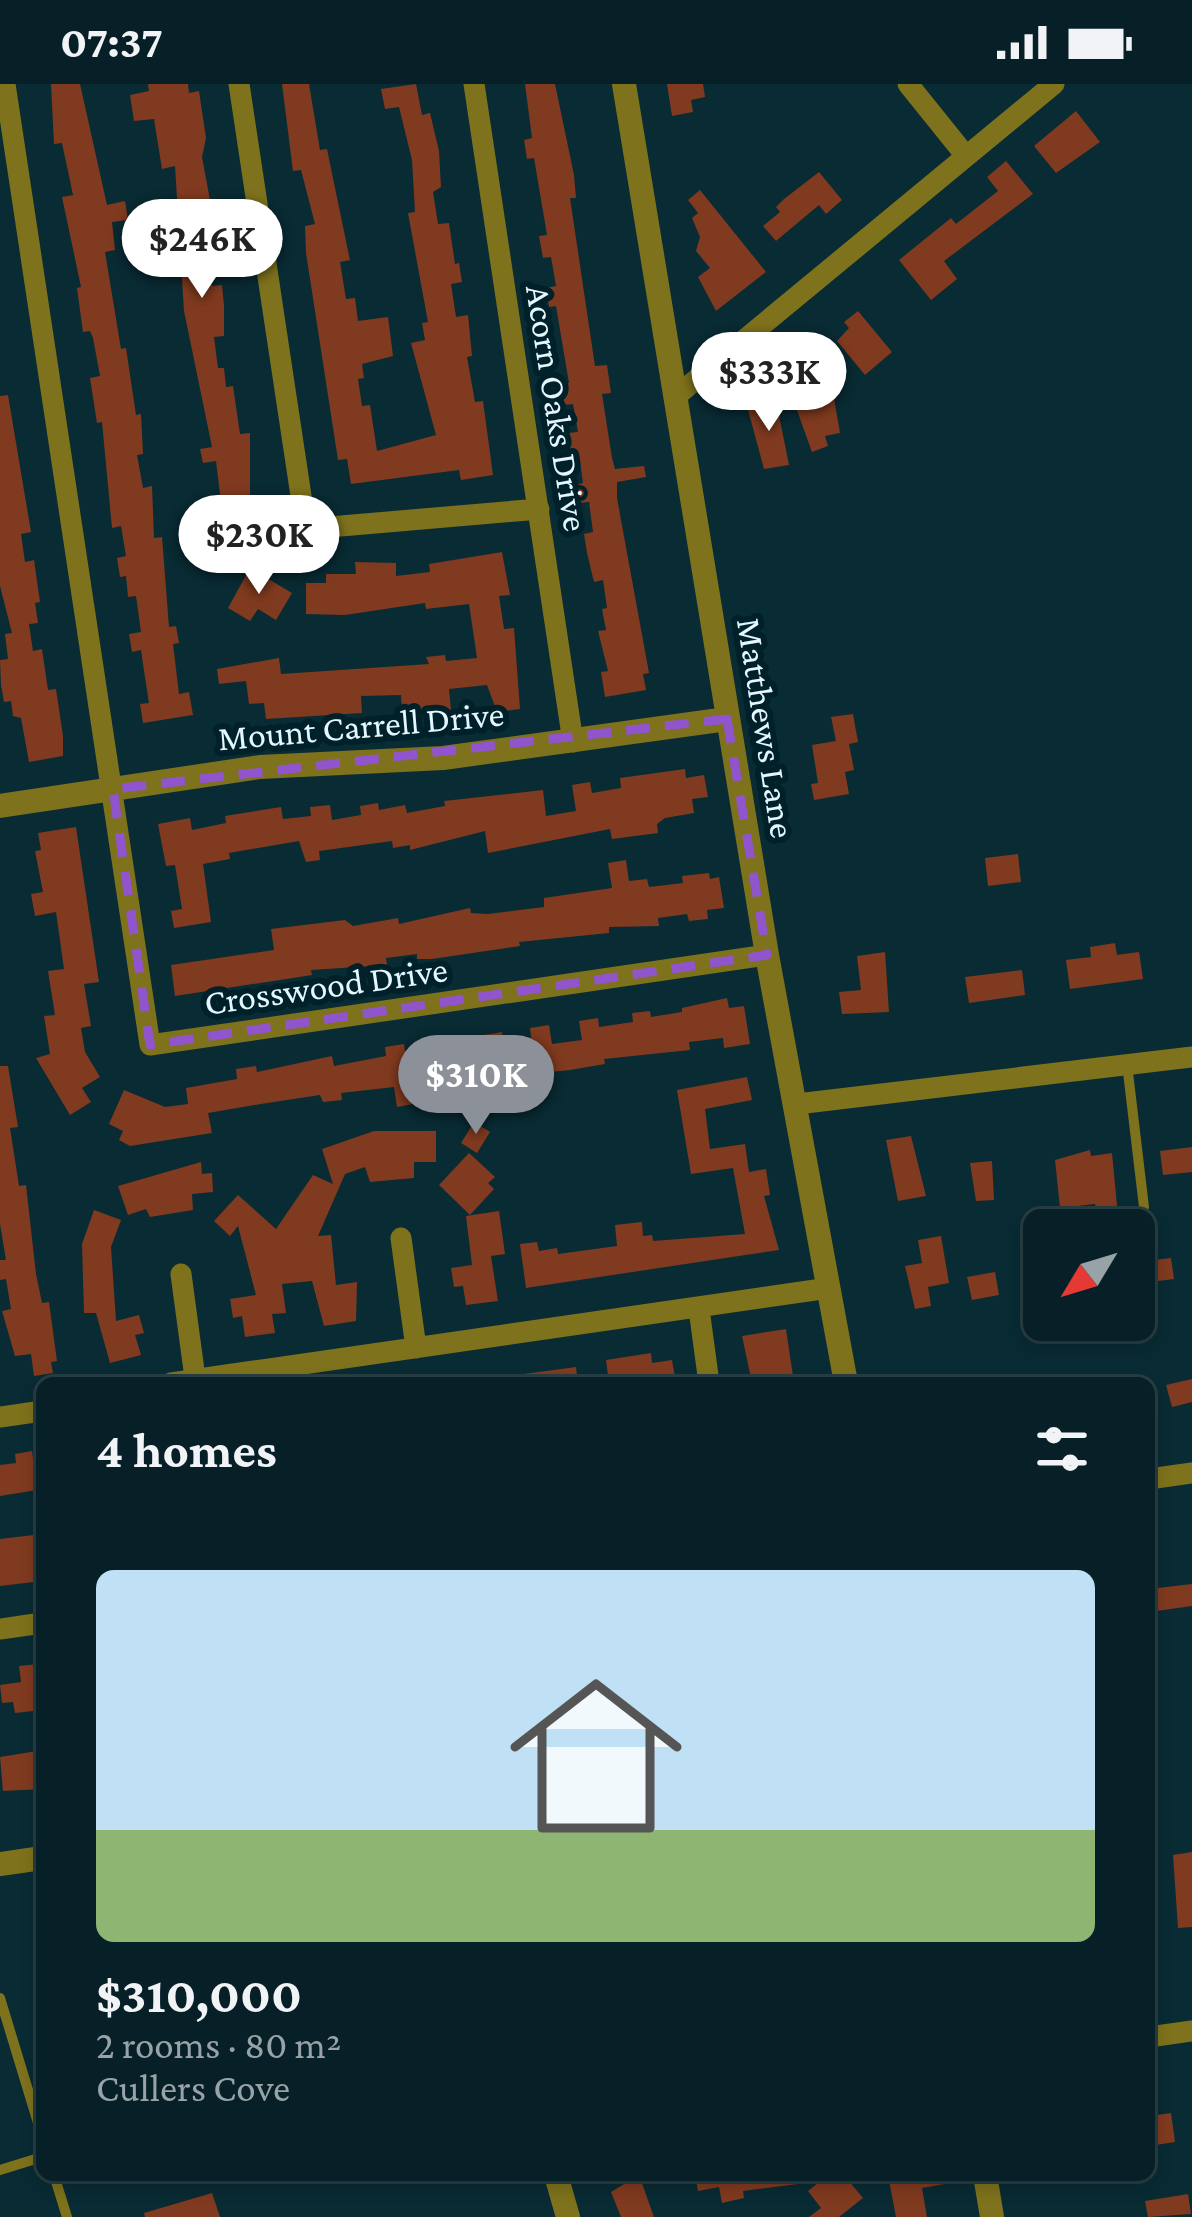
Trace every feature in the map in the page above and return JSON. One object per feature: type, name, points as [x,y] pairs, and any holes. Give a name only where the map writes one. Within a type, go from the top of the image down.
[{"type":"street","points":[[5,84],[112,788]]},
{"type":"street","points":[[239,84],[306,529],[424,523],[539,509]]},
{"type":"street","name":"Acorn Oaks Drive","points":[[474,84],[573,742]]},
{"type":"street","name":"Matthews Lane","points":[[624,84],[767,955],[845,1377]]},
{"type":"street","points":[[908,84],[966,157]]},
{"type":"street","points":[[675,397],[1054,84]]},
{"type":"street","name":"Mount Carrell Drive","points":[[0,806],[260,767],[421,760],[727,719]]},
{"type":"street","name":"Crosswood Drive","points":[[112,788],[150,1045],[767,955]]},
{"type":"street","points":[[797,1105],[1192,1058]]},
{"type":"street","points":[[401,1238],[416,1348]]},
{"type":"street","points":[[181,1274],[195,1377]]},
{"type":"street","points":[[202,1377],[829,1288]]},
{"type":"street","points":[[699,1309],[708,1377]]},
{"type":"street","points":[[0,1417],[36,1412]]},
{"type":"street","points":[[1155,1478],[1192,1473]]},
{"type":"street","points":[[0,1629],[36,1624]]},
{"type":"street","points":[[0,1864],[36,1859]]},
{"type":"street","points":[[1155,2036],[1192,2031]]},
{"type":"street","points":[[558,2181],[568,2217]]},
{"type":"street","points":[[986,2181],[992,2217]]},
{"type":"lane","points":[[1127,1064],[1144,1207]]},
{"type":"lane","points":[[0,1998],[36,2116]]},
{"type":"lane","points":[[0,2170],[36,2159]]},
{"type":"lane","points":[[56,2181],[67,2217]]},
{"type":"highlighted area","points":[[727,719],[767,955],[150,1045],[113,789]]},
{"type":"building","points":[[51,84],[80,84],[107,205],[125,201],[128,220],[112,222],[115,250],[105,252],[121,349],[126,348],[136,415],[141,414],[143,454],[137,455],[143,488],[152,486],[154,538],[162,537],[169,627],[176,626],[179,643],[173,644],[179,694],[189,692],[193,715],[143,723],[140,704],[149,703],[141,650],[132,652],[129,634],[141,632],[136,596],[128,597],[126,576],[120,577],[117,558],[126,556],[121,526],[112,528],[102,422],[97,423],[90,378],[100,376],[93,338],[90,331],[83,332],[77,288],[81,287],[62,197],[73,195],[62,143],[54,144]]},
{"type":"building","points":[[148,84],[188,84],[189,93],[199,91],[206,138],[202,157],[217,238],[209,239],[212,286],[222,285],[224,306],[224,336],[214,337],[218,368],[224,368],[226,387],[233,386],[240,434],[250,433],[250,505],[235,507],[243,537],[251,535],[256,554],[219,563],[208,522],[223,519],[216,461],[203,463],[200,449],[212,447],[184,311],[175,166],[162,169],[154,119],[134,121],[130,95],[149,91]]},
{"type":"building","points":[[282,84],[309,84],[320,150],[327,149],[350,260],[340,262],[346,299],[355,298],[358,321],[388,317],[393,356],[362,364],[364,378],[358,379],[362,406],[370,405],[377,451],[436,435],[411,343],[425,340],[422,323],[428,322],[408,213],[415,212],[412,160],[399,107],[385,109],[381,89],[416,84],[422,115],[430,113],[439,151],[441,187],[433,192],[438,224],[449,223],[455,264],[459,263],[462,282],[451,284],[456,317],[468,315],[472,356],[467,357],[475,402],[483,401],[493,475],[461,480],[459,470],[351,484],[347,459],[338,460],[306,253],[305,226],[315,224],[301,170],[293,171]]},
{"type":"building","points":[[525,84],[555,84],[574,175],[576,198],[570,198],[595,366],[607,365],[611,393],[602,394],[612,458],[615,469],[644,466],[646,477],[617,482],[617,498],[649,673],[643,674],[646,690],[605,697],[601,672],[608,671],[598,631],[606,630],[602,609],[607,608],[603,580],[594,582],[587,553],[584,534],[593,532],[589,502],[579,503],[576,485],[583,483],[579,453],[571,455],[568,433],[578,432],[573,404],[564,405],[561,384],[569,383],[556,306],[549,307],[546,288],[556,286],[551,257],[543,258],[539,236],[547,235],[534,158],[527,159],[524,140],[532,138]]},
{"type":"building","points":[[667,84],[703,84],[705,97],[691,100],[693,112],[672,116]]},
{"type":"building","points":[[1076,111],[1100,142],[1056,173],[1034,146]]},
{"type":"building","points":[[1006,161],[1033,194],[944,261],[957,279],[931,300],[899,260],[951,218],[956,224],[998,191],[987,177]]},
{"type":"building","points":[[819,172],[842,200],[826,214],[819,205],[776,241],[763,226],[780,212],[776,207],[784,199]]},
{"type":"building","points":[[700,190],[766,272],[716,311],[698,277],[710,268],[696,251],[700,237],[692,218],[698,213],[688,200]]},
{"type":"building","points":[[858,311],[892,352],[865,375],[837,341],[849,328],[844,322]]},
{"type":"building","points":[[832,387],[840,433],[825,436],[828,446],[812,452],[794,402]]},
{"type":"building","points":[[8,395],[31,532],[21,534],[25,562],[34,560],[40,602],[35,603],[38,623],[29,624],[33,651],[42,649],[48,690],[56,689],[63,736],[63,756],[29,762],[21,718],[13,716],[11,701],[4,702],[1,685],[0,660],[8,659],[5,634],[12,633],[0,586],[0,396]]},
{"type":"building","points":[[776,400],[789,465],[764,469],[747,406]]},
{"type":"building","points":[[502,552],[510,595],[499,596],[504,629],[514,628],[520,709],[497,712],[487,685],[449,689],[451,710],[402,711],[401,695],[361,696],[362,713],[266,719],[264,703],[249,704],[246,681],[219,684],[217,669],[279,658],[281,674],[429,664],[426,657],[445,655],[446,661],[477,658],[469,604],[426,609],[425,603],[345,615],[306,614],[306,583],[326,583],[326,574],[356,574],[355,562],[396,563],[396,576],[430,572],[429,564]]},
{"type":"building","points":[[250,568],[292,593],[276,620],[258,609],[250,621],[228,608]]},
{"type":"building","points":[[853,714],[858,742],[849,744],[854,770],[845,772],[849,794],[814,800],[811,784],[818,783],[812,745],[836,741],[831,717]]},
{"type":"building","points":[[685,769],[686,778],[704,775],[708,797],[692,799],[694,813],[665,818],[657,824],[658,833],[612,839],[610,829],[488,853],[485,831],[410,850],[410,845],[393,848],[392,841],[319,851],[320,860],[306,862],[299,841],[229,853],[230,859],[203,864],[211,922],[174,928],[171,911],[182,909],[175,865],[166,866],[158,824],[190,818],[192,830],[226,823],[225,816],[281,807],[283,819],[311,816],[310,807],[330,805],[332,820],[361,815],[360,806],[378,803],[379,810],[405,805],[407,813],[445,806],[444,801],[543,790],[546,816],[576,811],[572,785],[590,782],[592,793],[621,788],[620,778]]},
{"type":"building","points":[[76,827],[99,982],[84,984],[91,1026],[81,1028],[85,1052],[100,1077],[82,1088],[91,1102],[70,1115],[36,1058],[50,1054],[44,1016],[55,1015],[48,971],[64,969],[56,912],[35,916],[31,894],[43,892],[35,851],[41,850],[38,833]]},
{"type":"building","points":[[1018,854],[1021,882],[988,886],[985,858]]},
{"type":"building","points":[[626,860],[629,881],[647,879],[649,887],[683,883],[682,876],[709,873],[710,879],[719,877],[724,908],[707,910],[708,919],[689,921],[687,914],[658,918],[659,926],[609,927],[609,933],[519,942],[520,946],[432,959],[417,959],[417,954],[386,958],[387,965],[311,970],[312,975],[175,996],[171,965],[274,950],[271,929],[345,920],[353,926],[398,918],[399,924],[470,908],[471,913],[488,914],[544,907],[544,898],[612,888],[608,863]]},
{"type":"building","points":[[1115,943],[1117,955],[1139,952],[1143,979],[1070,989],[1066,960],[1091,957],[1090,947]]},
{"type":"building","points":[[885,952],[889,1012],[842,1014],[839,992],[861,990],[857,956]]},
{"type":"building","points":[[1022,970],[1025,995],[969,1003],[965,977]]},
{"type":"building","points":[[727,998],[729,1008],[744,1006],[750,1044],[724,1048],[723,1038],[689,1042],[690,1050],[604,1059],[605,1064],[570,1070],[521,1075],[520,1068],[457,1076],[458,1085],[411,1093],[413,1104],[397,1107],[394,1087],[341,1093],[342,1100],[323,1102],[320,1095],[261,1104],[208,1113],[212,1133],[130,1146],[119,1140],[123,1131],[109,1124],[124,1090],[165,1107],[188,1104],[186,1088],[237,1079],[236,1069],[256,1066],[257,1072],[332,1056],[334,1066],[386,1056],[385,1047],[404,1044],[407,1066],[434,1061],[431,1042],[484,1040],[484,1035],[502,1032],[504,1048],[532,1044],[530,1028],[549,1025],[552,1044],[582,1040],[579,1021],[598,1018],[599,1027],[633,1022],[632,1013],[650,1011],[651,1017]]},
{"type":"building","points":[[0,1066],[8,1066],[18,1127],[10,1128],[19,1186],[26,1185],[36,1274],[42,1303],[49,1302],[57,1361],[51,1362],[53,1373],[34,1376],[31,1354],[15,1356],[2,1311],[11,1309],[6,1279],[0,1280],[0,1260],[6,1260],[0,1224]]},
{"type":"building","points":[[747,1077],[752,1100],[705,1109],[710,1149],[745,1144],[749,1172],[766,1169],[770,1195],[764,1196],[779,1250],[526,1288],[520,1244],[537,1242],[539,1251],[557,1248],[558,1254],[617,1246],[615,1225],[642,1222],[643,1236],[652,1235],[653,1241],[745,1234],[733,1168],[691,1174],[677,1090]]},
{"type":"building","points":[[474,1122],[490,1132],[477,1153],[461,1143]]},
{"type":"building","points":[[374,1131],[436,1131],[436,1162],[414,1162],[414,1178],[370,1182],[365,1167],[345,1174],[318,1236],[331,1235],[336,1285],[357,1282],[356,1321],[324,1326],[312,1281],[282,1284],[286,1313],[272,1314],[275,1333],[245,1337],[242,1316],[233,1318],[230,1299],[256,1295],[238,1226],[230,1236],[214,1221],[238,1195],[276,1229],[313,1175],[333,1184],[322,1149]]},
{"type":"building","points":[[911,1136],[926,1196],[898,1201],[886,1140]]},
{"type":"building","points":[[1192,1147],[1192,1172],[1163,1175],[1160,1151]]},
{"type":"building","points":[[1090,1150],[1091,1156],[1112,1153],[1117,1209],[1096,1209],[1095,1204],[1060,1208],[1055,1160]]},
{"type":"building","points":[[469,1153],[495,1177],[488,1183],[494,1189],[470,1215],[439,1185]]},
{"type":"building","points":[[992,1161],[994,1200],[976,1201],[970,1163]]},
{"type":"building","points":[[201,1162],[202,1174],[212,1173],[213,1192],[192,1194],[193,1210],[150,1217],[146,1209],[128,1215],[118,1186]]},
{"type":"building","points":[[94,1210],[121,1220],[111,1247],[116,1321],[139,1315],[144,1333],[135,1335],[141,1355],[110,1363],[96,1313],[84,1313],[82,1244]]},
{"type":"building","points":[[499,1211],[505,1254],[491,1256],[498,1301],[466,1305],[463,1286],[454,1287],[451,1268],[472,1265],[466,1216]]},
{"type":"building","points":[[941,1236],[949,1283],[928,1287],[931,1306],[915,1309],[905,1266],[922,1263],[918,1240]]},
{"type":"building","points":[[1171,1258],[1174,1279],[1155,1281],[1155,1260]]},
{"type":"building","points":[[995,1272],[999,1295],[972,1300],[967,1277]]},
{"type":"building","points":[[786,1329],[793,1377],[751,1377],[742,1336]]},
{"type":"building","points":[[651,1353],[652,1363],[672,1360],[675,1377],[608,1377],[606,1360]]},
{"type":"building","points":[[576,1367],[577,1377],[524,1377]]},
{"type":"building","points":[[1192,1379],[1192,1402],[1172,1407],[1166,1385]]},
{"type":"building","points":[[32,1451],[36,1490],[0,1496],[0,1465],[16,1463],[15,1454]]},
{"type":"building","points":[[36,1535],[36,1582],[0,1586],[0,1539]]},
{"type":"building","points":[[1192,1584],[1192,1606],[1155,1611],[1155,1588]]},
{"type":"building","points":[[36,1664],[36,1711],[15,1713],[13,1702],[2,1703],[0,1685],[21,1682],[19,1666]]},
{"type":"building","points":[[36,1751],[36,1789],[3,1791],[0,1757]]},
{"type":"building","points":[[1192,1852],[1192,1927],[1178,1928],[1173,1855]]},
{"type":"building","points":[[1171,2113],[1175,2142],[1155,2145],[1155,2115]]},
{"type":"building","points":[[629,2181],[641,2181],[654,2217],[621,2217],[611,2192]]},
{"type":"building","points":[[696,2181],[798,2184],[743,2191],[744,2198],[722,2203],[719,2187],[698,2191]]},
{"type":"building","points":[[820,2181],[849,2181],[863,2198],[839,2217],[809,2217],[821,2208],[808,2191]]},
{"type":"building","points":[[889,2181],[950,2181],[922,2188],[927,2217],[896,2217]]},
{"type":"building","points":[[212,2193],[220,2217],[145,2217],[144,2213]]},
{"type":"building","points":[[1188,2194],[1191,2214],[1148,2217],[1145,2201]]}]
